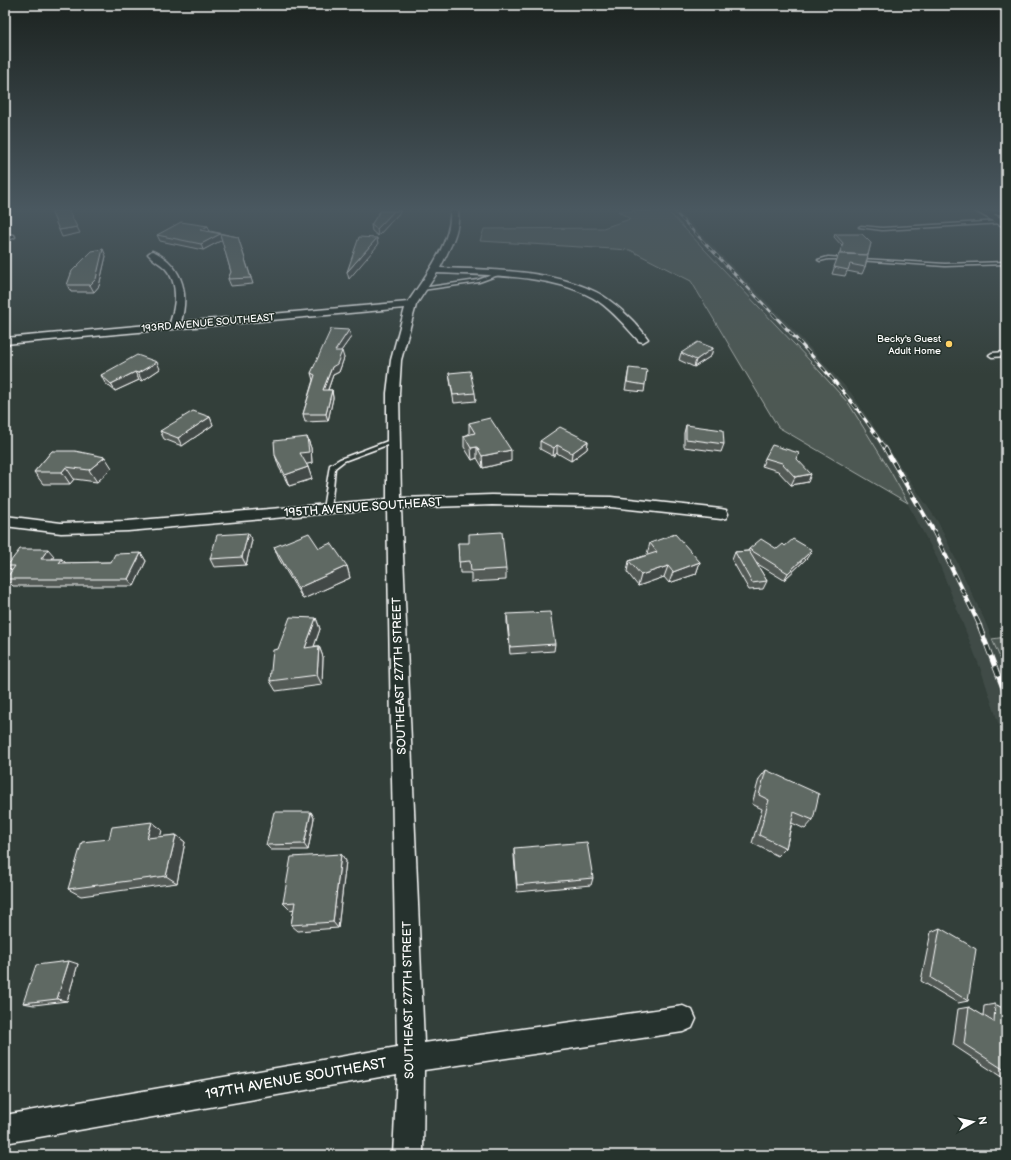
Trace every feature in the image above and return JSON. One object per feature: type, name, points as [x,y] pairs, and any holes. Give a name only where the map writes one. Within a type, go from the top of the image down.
[{"type":"street","points":[[168,265],[175,276],[180,288],[179,312],[174,325]]},
{"type":"street","name":"SOUTHEAST 277TH STREET","points":[[408,1155],[410,1058],[394,503],[393,393],[396,360],[411,305],[436,265]]},
{"type":"street","points":[[434,270],[499,274],[559,282],[584,289],[603,300],[643,339]]},
{"type":"street","name":"193RD AVENUE SOUTHEAST","points":[[5,341],[411,305]]},
{"type":"street","name":"195TH AVENUE SOUTHEAST","points":[[5,521],[61,528],[128,526],[394,503],[492,500],[611,502],[721,514]]},
{"type":"street","name":"197TH AVENUE SOUTHEAST","points":[[5,1129],[410,1058],[683,1019]]},
{"type":"lane","points":[[422,289],[479,281],[499,274]]},
{"type":"lane","points":[[992,355],[1006,354]]},
{"type":"lane","points":[[327,509],[332,467],[342,460],[393,441]]},
{"type":"shaded area","points":[[660,265],[719,265],[849,404],[908,503],[778,427],[691,281]]},
{"type":"shaded area","points":[[719,265],[731,265],[791,327],[851,393],[938,522],[984,619],[1006,672],[1006,746],[981,670],[937,558],[889,469],[849,405],[812,363]]},
{"type":"shaded area","points":[[1006,637],[1006,672],[992,639]]},
{"type":"building","points":[[78,265],[99,265],[96,279],[90,285],[67,285],[72,271]]},
{"type":"building","points":[[229,265],[247,265],[251,278],[228,279],[231,272]]},
{"type":"building","points":[[349,265],[353,265],[347,272]]},
{"type":"building","points":[[835,265],[850,265],[848,270],[834,267]]},
{"type":"building","points":[[331,329],[349,330],[335,351],[342,351],[337,364],[332,367],[323,390],[332,390],[326,414],[303,414],[315,375],[311,373]]},
{"type":"building","points":[[698,342],[713,348],[696,360],[681,353]]},
{"type":"building","points":[[137,355],[157,362],[138,373],[135,372],[111,384],[101,375]]},
{"type":"building","points":[[629,368],[647,370],[645,385],[627,382]]},
{"type":"building","points":[[470,371],[475,393],[453,395],[449,373]]},
{"type":"building","points":[[193,411],[210,417],[178,438],[160,431]]},
{"type":"building","points":[[490,418],[511,450],[482,456],[477,447],[471,448],[464,436],[475,433],[469,423]]},
{"type":"building","points":[[686,425],[723,430],[724,444],[686,439]]},
{"type":"building","points":[[560,427],[588,441],[572,453],[557,445],[554,448],[540,441]]},
{"type":"building","points":[[307,437],[309,452],[300,453],[308,467],[285,475],[275,455],[274,441]]},
{"type":"building","points":[[772,445],[799,453],[797,459],[811,474],[795,477],[782,463],[765,458]]},
{"type":"building","points":[[52,451],[75,451],[105,457],[89,470],[66,467],[62,472],[34,472]]},
{"type":"building","points":[[502,532],[506,569],[471,571],[470,561],[459,562],[458,543],[469,543],[469,534]]},
{"type":"building","points":[[248,533],[242,557],[210,559],[217,535]]},
{"type":"building","points":[[309,533],[319,548],[331,543],[347,566],[298,588],[274,547]]},
{"type":"building","points":[[675,534],[700,562],[673,572],[668,566],[641,575],[629,561],[657,552],[650,543]]},
{"type":"building","points":[[761,539],[777,549],[783,544],[785,546],[793,539],[812,550],[788,573],[749,549]]},
{"type":"building","points":[[20,549],[48,549],[41,559],[62,559],[59,563],[111,562],[115,554],[141,553],[128,579],[6,579],[15,566],[7,566]]},
{"type":"building","points":[[749,551],[767,581],[752,583],[735,552]]},
{"type":"building","points":[[550,612],[555,644],[510,647],[507,614]]},
{"type":"building","points":[[290,617],[316,618],[305,648],[319,646],[317,675],[270,681],[273,650],[278,649]]},
{"type":"building","points":[[766,770],[819,794],[813,820],[794,812],[786,848],[759,835],[769,800],[759,795]]},
{"type":"building","points":[[274,812],[311,812],[304,844],[266,845]]},
{"type":"building","points":[[152,822],[147,838],[176,835],[166,876],[68,889],[82,842],[109,839],[112,827]]},
{"type":"building","points":[[587,842],[593,878],[517,885],[514,848]]},
{"type":"building","points":[[341,854],[333,922],[291,925],[295,902],[283,903],[291,857]]},
{"type":"building","points":[[940,928],[976,949],[968,1001],[931,978]]},
{"type":"building","points":[[69,961],[57,999],[23,1003],[36,965]]},
{"type":"building","points":[[995,1004],[1006,1010],[1006,1071],[964,1044],[969,1007],[994,1022]]},
{"type":"railway","points":[[726,265],[774,315]]},
{"type":"railway","points":[[773,314],[818,362],[847,396],[885,449]]},
{"type":"railway","points":[[885,448],[934,532],[980,626]]},
{"type":"railway","points":[[979,625],[1006,696]]},
{"type":"place","name":"Becky's Guest Adult Home","points":[[949,344]]}]
